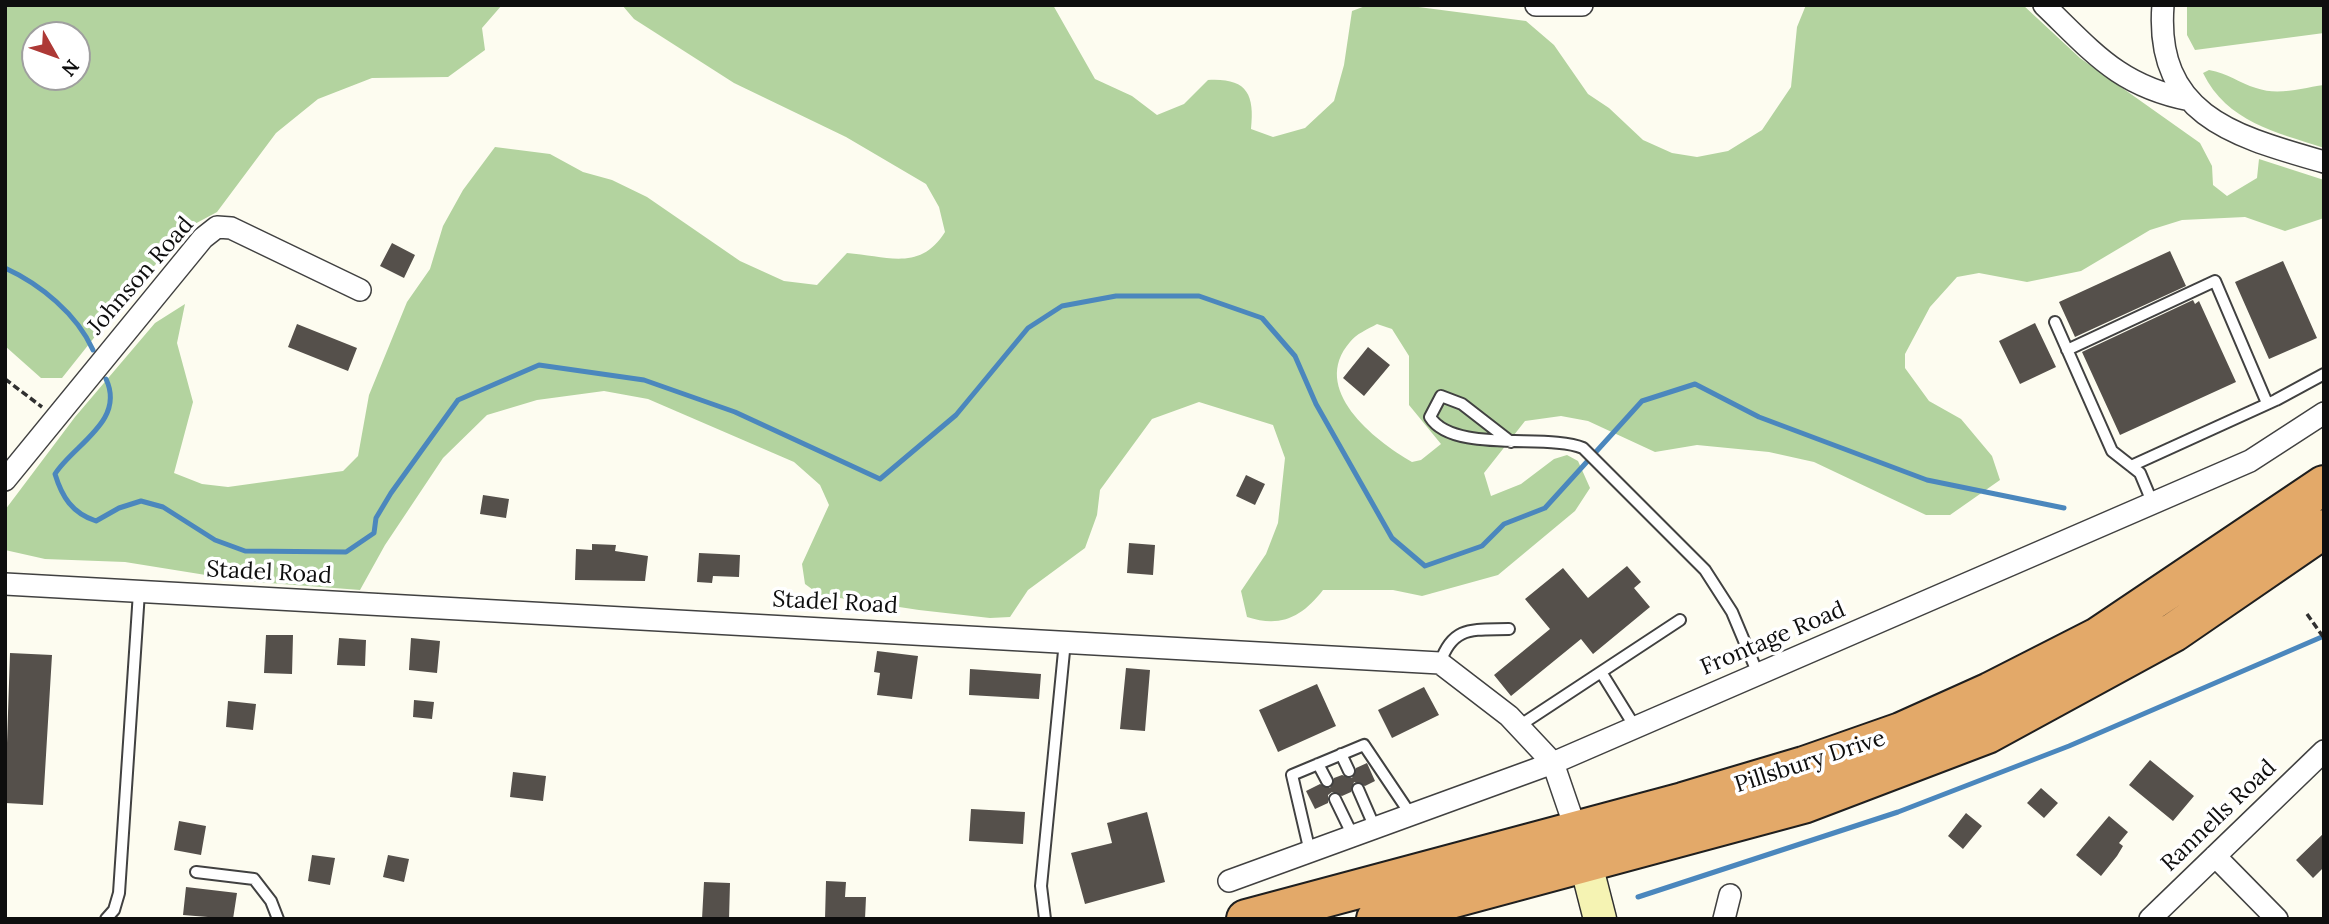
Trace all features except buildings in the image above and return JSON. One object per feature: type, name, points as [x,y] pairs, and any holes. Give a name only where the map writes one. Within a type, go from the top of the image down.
[{"type":"highway","name":"Pillsbury Drive","points":[[1376,919],[1901,732],[1990,692],[2098,637],[2324,485]]},
{"type":"highway","name":"Pillsbury Drive","points":[[1246,919],[1581,847],[1803,804],[1987,734],[2174,632],[2324,530]]},
{"type":"main road","points":[[1581,847],[1600,919]]},
{"type":"street","points":[[1536,5],[1582,5]]},
{"type":"street","points":[[2044,5],[2105,64],[2125,78],[2155,93],[2190,100]]},
{"type":"street","points":[[2163,5],[2162,21],[2170,68],[2190,100],[2215,124],[2255,142],[2324,162]]},
{"type":"street","name":"Johnson Road","points":[[5,480],[203,238],[217,227],[231,228],[360,290]]},
{"type":"street","name":"Frontage Road","points":[[1228,881],[1553,763],[2250,461],[2324,413]]},
{"type":"street","name":"Stadel Road","points":[[5,584],[1440,663]]},
{"type":"street","points":[[1440,663],[1519,726],[1553,763],[1581,847]]},
{"type":"street","name":"Rannells Road","points":[[2150,919],[2324,751]]},
{"type":"street","points":[[2215,856],[2277,919]]},
{"type":"street","points":[[1724,919],[1730,895]]},
{"type":"lane","points":[[2067,350],[2215,281],[2267,403]]},
{"type":"lane","points":[[2055,323],[2112,452],[2140,472],[2153,504]]},
{"type":"lane","points":[[2131,466],[2324,374]]},
{"type":"lane","points":[[1511,442],[1462,404],[1441,396],[1435,403],[1430,417],[1435,424],[1476,438],[1511,442],[1572,443],[1583,448],[1705,570],[1732,612],[1758,674]]},
{"type":"lane","points":[[106,919],[114,910],[119,893],[139,592]]},
{"type":"lane","points":[[1519,726],[1680,620]]},
{"type":"lane","points":[[1440,663],[1446,644],[1465,630],[1509,629]]},
{"type":"lane","points":[[1045,919],[1041,886],[1065,642]]},
{"type":"lane","points":[[1601,672],[1635,727]]},
{"type":"lane","points":[[1310,852],[1292,775],[1364,745],[1411,815]]},
{"type":"lane","points":[[1341,754],[1349,771]]},
{"type":"lane","points":[[1318,764],[1327,781]]},
{"type":"lane","points":[[1358,789],[1375,828]]},
{"type":"lane","points":[[1335,799],[1353,836]]},
{"type":"lane","points":[[197,872],[254,879],[271,901],[278,919]]},
{"type":"path","points":[[5,379],[56,418]]},
{"type":"path","points":[[2307,614],[2324,638]]},
{"type":"green space","points":[[5,5],[502,5],[482,28],[485,50],[448,77],[372,78],[318,99],[276,133],[217,212],[191,226],[132,290],[62,378],[41,378],[5,346]]},
{"type":"green space","points":[[622,5],[1053,5],[1095,79],[1132,96],[1157,115],[1184,104],[1208,80],[1231,82],[1245,90],[1249,97],[1251,129],[1273,137],[1305,128],[1334,101],[1344,65],[1352,11],[1368,5],[1403,5],[1526,21],[1554,45],[1588,94],[1609,108],[1643,140],[1672,153],[1697,157],[1728,151],[1762,130],[1791,87],[1797,27],[1806,5],[2023,5],[2080,58],[2200,143],[2212,166],[2213,185],[2227,196],[2257,178],[2259,159],[2324,180],[2324,218],[2285,231],[2245,217],[2182,220],[2150,230],[2081,271],[2027,282],[1979,273],[1957,277],[1930,307],[1905,354],[1905,368],[1929,401],[1961,419],[1992,456],[2000,480],[1950,515],[1926,515],[1814,462],[1769,452],[1697,445],[1655,452],[1588,421],[1561,416],[1525,421],[1484,473],[1491,496],[1521,484],[1554,459],[1567,455],[1578,461],[1590,488],[1575,511],[1498,575],[1422,596],[1393,590],[1323,590],[1299,613],[1280,620],[1247,617],[1241,591],[1266,554],[1278,523],[1285,458],[1273,425],[1199,402],[1152,419],[1100,490],[1097,515],[1085,548],[1028,590],[1010,617],[990,618],[919,610],[820,595],[805,584],[802,564],[829,505],[820,485],[794,462],[648,399],[604,391],[537,400],[487,415],[443,458],[385,545],[360,590],[243,581],[125,562],[45,559],[5,550],[5,510],[75,417],[155,323],[185,304],[177,343],[193,402],[174,473],[202,484],[228,487],[343,471],[358,456],[369,395],[407,302],[430,269],[443,226],[463,190],[495,147],[550,154],[583,172],[612,180],[647,197],[740,261],[784,281],[817,285],[847,253],[902,259],[914,257],[935,245],[945,232],[939,207],[926,184],[846,137],[734,83],[634,19]],"holes":[[[1377,324],[1392,329],[1409,356],[1409,405],[1441,444],[1421,460],[1412,462],[1365,427],[1342,395],[1337,377],[1339,360],[1353,339]]]},
{"type":"green space","points":[[2187,5],[2324,5],[2324,33],[2195,50],[2187,35]]},
{"type":"green space","points":[[2209,70],[2264,90],[2290,91],[2324,85],[2324,148],[2271,130],[2239,114],[2213,90],[2203,73]]},
{"type":"waterway","points":[[5,268],[44,291],[67,312],[93,350]]},
{"type":"waterway","points":[[106,379],[110,394],[109,407],[103,420],[55,474],[69,503],[80,514],[96,521],[119,508],[141,501],[163,507],[215,540],[245,551],[346,552],[374,533],[376,518],[391,493],[458,400],[539,365],[644,380],[735,412],[880,479],[956,415],[1028,328],[1062,306],[1116,296],[1199,296],[1262,318],[1295,356],[1316,404],[1392,538],[1425,566],[1482,546],[1504,524],[1545,508],[1642,401],[1695,384],[1759,417],[1927,480],[2064,508]]},
{"type":"waterway","points":[[1638,897],[1898,812],[2069,746],[2324,636]]}]
